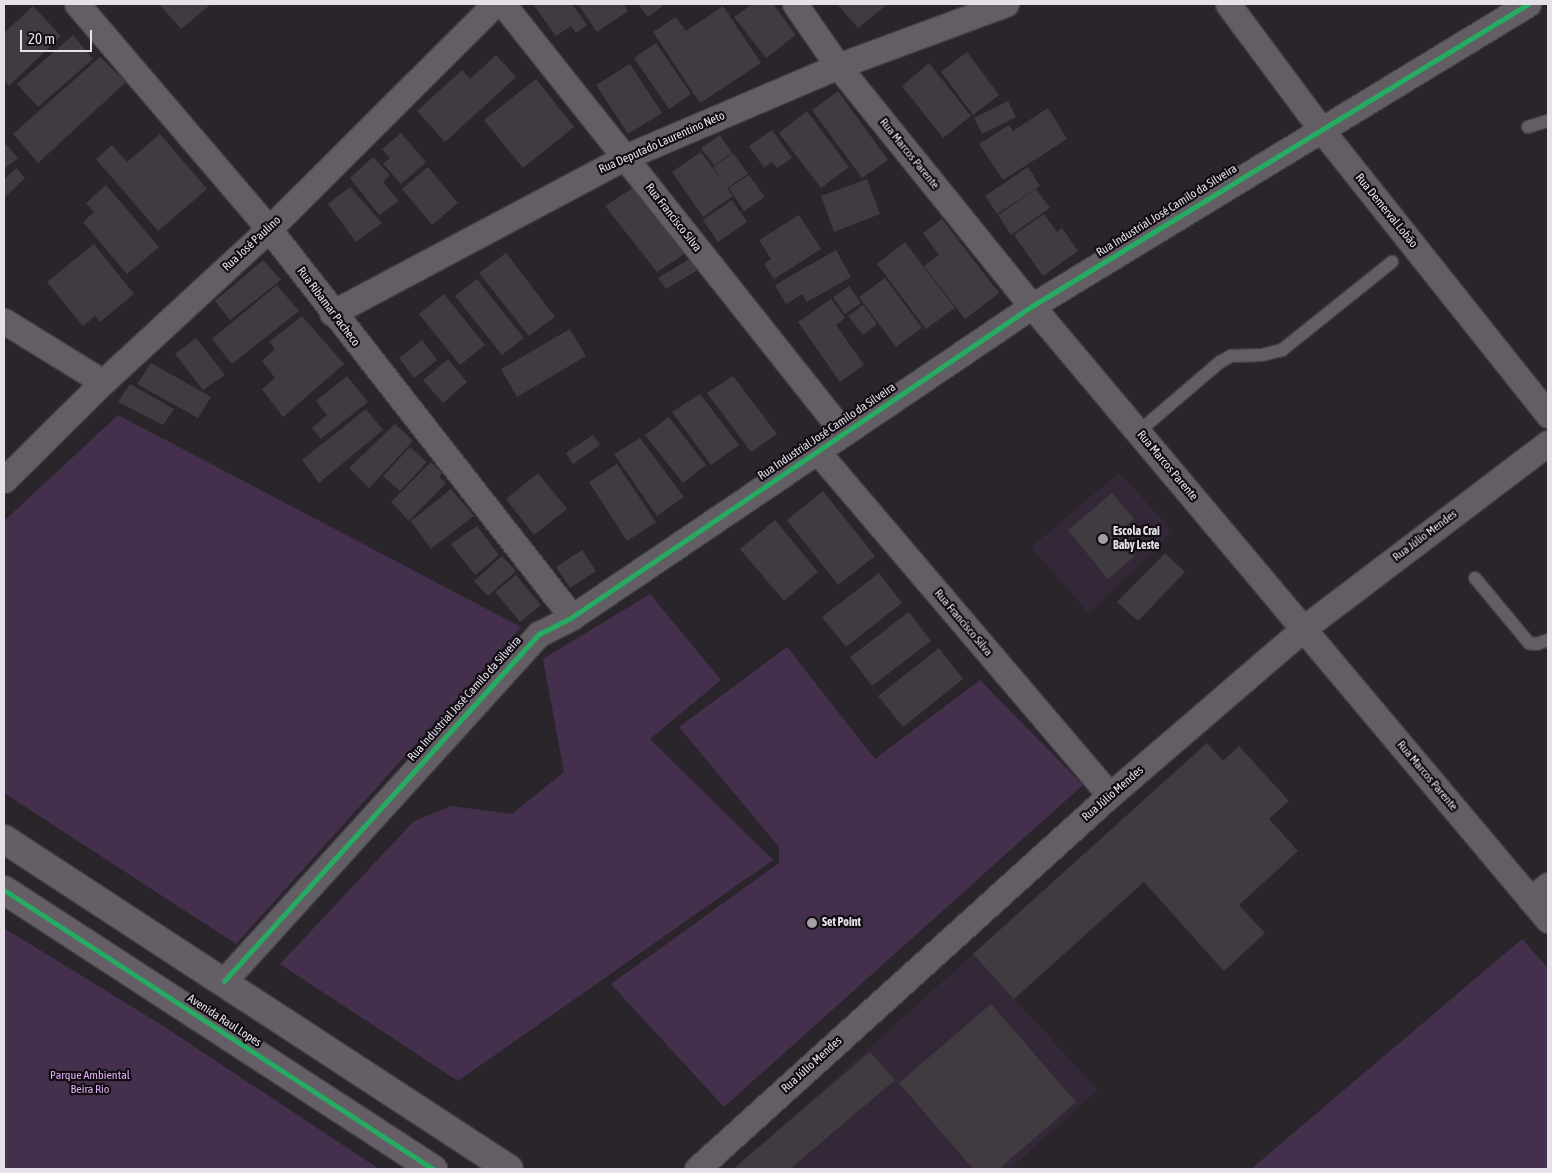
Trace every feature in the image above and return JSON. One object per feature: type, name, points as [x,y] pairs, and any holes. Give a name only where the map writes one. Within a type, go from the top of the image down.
[{"type":"main road","points":[[4,839],[509,1169]]},
{"type":"main road","name":"Avenida Raul Lopes","points":[[4,890],[433,1169]]},
{"type":"street","name":"Rua Ribamar Pacheco","points":[[77,4],[269,229],[332,314],[572,617]]},
{"type":"street","name":"Rua José Paulino","points":[[4,480],[103,382],[269,229],[495,4]]},
{"type":"street","name":"Rua Francisco Silva","points":[[503,4],[843,432]]},
{"type":"street","name":"Rua Marcos Parente","points":[[796,4],[838,66],[1032,306],[1304,628],[1539,892],[1548,920]]},
{"type":"street","name":"Rua Deputado Laurentino Neto","points":[[332,314],[625,157],[838,66],[1006,4]]},
{"type":"street","name":"Rua Demerval Lobão","points":[[1228,4],[1320,128],[1548,415]]},
{"type":"street","name":"Rua Industrial José Camilo da Silveira","points":[[224,982],[513,660],[539,634],[572,617],[1032,306],[1320,128],[1528,4]]},
{"type":"street","points":[[4,321],[103,382]]},
{"type":"street","name":"Rua Júlio Mendes","points":[[698,1169],[1110,795],[1304,628],[1548,443]]},
{"type":"street","name":"Rua Francisco Silva","points":[[816,451],[1110,795]]},
{"type":"lane","points":[[1528,127],[1548,121]]},
{"type":"lane","points":[[1138,432],[1220,362],[1231,356],[1262,355],[1282,350],[1392,262]]},
{"type":"lane","points":[[1475,578],[1529,643],[1537,644],[1548,640]]},
{"type":"shaded area","name":"Escola Crai Baby Leste","points":[[1119,473],[1173,531],[1089,614],[1031,547]]},
{"type":"shaded area","points":[[973,954],[1098,1090],[1010,1169],[735,1169]]},
{"type":"green space","points":[[118,415],[521,627],[236,944],[4,793],[4,521]]},
{"type":"green space","points":[[650,594],[721,680],[650,739],[773,860],[458,1081],[280,964],[414,821],[451,806],[512,814],[564,772],[543,659]]},
{"type":"green space","name":"Set Point","points":[[787,647],[875,759],[980,680],[1083,785],[724,1107],[611,984],[779,863],[779,847],[679,727]]},
{"type":"green space","name":"Parque Ambiental Beira Rio","points":[[4,928],[165,1027],[379,1169],[4,1169]]},
{"type":"green space","points":[[1522,939],[1548,968],[1548,1169],[1251,1169]]},
{"type":"building","points":[[159,4],[211,4],[181,29]]},
{"type":"building","points":[[533,4],[572,4],[587,25],[576,33],[571,26],[556,36]]},
{"type":"building","points":[[578,4],[623,4],[628,11],[597,32]]},
{"type":"building","points":[[638,4],[665,4],[648,17]]},
{"type":"building","points":[[752,4],[773,4],[796,35],[766,58],[734,17]]},
{"type":"building","points":[[837,4],[884,4],[885,6],[858,28]]},
{"type":"building","points":[[33,6],[61,36],[9,86],[4,81],[4,33]]},
{"type":"building","points":[[723,6],[761,63],[700,103],[653,32],[676,17],[686,31]]},
{"type":"building","points":[[73,35],[93,59],[38,107],[17,84]]},
{"type":"building","points":[[656,43],[691,94],[669,109],[634,58]]},
{"type":"building","points":[[967,52],[999,95],[973,115],[941,72]]},
{"type":"building","points":[[496,55],[516,77],[445,142],[417,111],[462,70],[470,79]]},
{"type":"building","points":[[100,57],[126,82],[38,163],[13,134]]},
{"type":"building","points":[[929,63],[971,116],[943,138],[902,86]]},
{"type":"building","points":[[630,64],[662,113],[628,134],[596,85]]},
{"type":"building","points":[[536,79],[574,127],[523,168],[484,120]]},
{"type":"building","points":[[838,91],[888,160],[862,178],[812,110]]},
{"type":"building","points":[[1008,101],[1016,117],[982,134],[974,118]]},
{"type":"building","points":[[1048,108],[1067,139],[1003,180],[979,144],[1009,125],[1013,131]]},
{"type":"building","points":[[807,111],[849,167],[821,188],[779,133]]},
{"type":"building","points":[[772,130],[792,158],[777,168],[772,162],[764,168],[749,146]]},
{"type":"building","points":[[401,133],[426,162],[401,184],[383,164],[390,158],[382,149]]},
{"type":"building","points":[[160,134],[207,189],[158,231],[96,159],[112,145],[127,162]]},
{"type":"building","points":[[720,135],[732,153],[714,165],[701,148]]},
{"type":"building","points":[[6,144],[18,158],[4,169],[4,146]]},
{"type":"building","points":[[701,152],[722,181],[713,167],[733,153],[748,174],[727,188],[733,196],[703,217],[672,172]]},
{"type":"building","points":[[373,157],[390,175],[383,182],[399,201],[379,215],[350,178]]},
{"type":"building","points":[[428,167],[458,203],[432,225],[402,189]]},
{"type":"building","points":[[1028,167],[1040,186],[997,214],[985,196]]},
{"type":"building","points":[[16,168],[25,178],[4,198],[4,180]]},
{"type":"building","points":[[749,175],[765,197],[744,211],[729,188]]},
{"type":"building","points":[[867,179],[880,214],[834,232],[821,196]]},
{"type":"building","points":[[106,185],[159,247],[127,274],[83,222],[94,212],[86,203]]},
{"type":"building","points":[[636,186],[686,253],[657,272],[605,206]]},
{"type":"building","points":[[350,187],[382,223],[356,242],[328,204]]},
{"type":"building","points":[[1036,189],[1050,208],[1011,235],[998,215]]},
{"type":"building","points":[[732,200],[747,222],[718,242],[703,220]]},
{"type":"building","points":[[1044,214],[1057,232],[1062,228],[1078,251],[1043,276],[1014,235]]},
{"type":"building","points":[[799,215],[821,249],[774,279],[764,264],[771,259],[759,240]]},
{"type":"building","points":[[942,219],[999,293],[965,319],[924,266],[939,255],[923,233]]},
{"type":"building","points":[[905,242],[955,308],[926,329],[877,264]]},
{"type":"building","points":[[94,244],[134,294],[100,322],[95,316],[83,326],[47,282]]},
{"type":"building","points":[[836,250],[851,277],[807,302],[802,294],[786,304],[775,285]]},
{"type":"building","points":[[506,253],[555,317],[529,336],[479,273]]},
{"type":"building","points":[[691,258],[698,270],[666,289],[658,278]]},
{"type":"building","points":[[263,260],[281,280],[230,320],[215,301]]},
{"type":"building","points":[[885,278],[922,328],[896,347],[859,297]]},
{"type":"building","points":[[477,279],[524,338],[502,355],[455,296]]},
{"type":"building","points":[[277,285],[299,311],[232,364],[212,339]]},
{"type":"building","points":[[849,286],[861,303],[845,314],[833,297]]},
{"type":"building","points":[[444,294],[485,345],[460,365],[419,314]]},
{"type":"building","points":[[831,299],[845,318],[836,325],[864,365],[840,382],[798,322]]},
{"type":"building","points":[[863,305],[877,324],[863,335],[848,316]]},
{"type":"building","points":[[302,316],[344,364],[283,417],[262,389],[275,378],[262,361],[275,349],[269,342]]},
{"type":"building","points":[[570,329],[586,356],[517,397],[501,369]]},
{"type":"building","points":[[196,338],[225,375],[203,390],[175,354]]},
{"type":"building","points":[[422,340],[437,360],[414,378],[399,358]]},
{"type":"building","points":[[448,359],[467,382],[443,403],[423,380]]},
{"type":"building","points":[[151,363],[211,397],[198,418],[137,384]]},
{"type":"building","points":[[347,376],[368,402],[321,439],[312,428],[327,415],[316,401]]},
{"type":"building","points":[[733,376],[777,434],[751,452],[707,393]]},
{"type":"building","points":[[130,384],[174,409],[163,425],[118,402]]},
{"type":"building","points":[[700,394],[739,445],[711,465],[672,412]]},
{"type":"building","points":[[366,409],[383,430],[319,483],[302,460]]},
{"type":"building","points":[[669,417],[706,465],[683,483],[645,435]]},
{"type":"building","points":[[395,424],[413,441],[369,488],[349,468]]},
{"type":"building","points":[[593,435],[600,445],[573,464],[566,453]]},
{"type":"building","points":[[640,438],[684,497],[657,516],[614,454]]},
{"type":"building","points":[[410,447],[427,462],[400,491],[383,476]]},
{"type":"building","points":[[431,462],[442,473],[439,477],[446,483],[409,521],[391,502]]},
{"type":"building","points":[[617,464],[656,522],[627,541],[589,482]]},
{"type":"building","points":[[538,473],[567,509],[534,535],[506,499]]},
{"type":"building","points":[[451,489],[474,516],[431,549],[411,521]]},
{"type":"building","points":[[823,491],[875,556],[838,585],[787,520]]},
{"type":"building","points":[[1112,493],[1134,519],[1116,533],[1135,556],[1108,579],[1068,530]]},
{"type":"building","points":[[775,520],[818,572],[784,601],[740,549]]},
{"type":"building","points":[[477,526],[499,555],[475,575],[451,544]]},
{"type":"building","points":[[582,550],[596,571],[570,588],[556,567]]},
{"type":"building","points":[[1165,553],[1185,572],[1138,621],[1117,602]]},
{"type":"building","points":[[502,556],[516,571],[488,596],[474,581]]},
{"type":"building","points":[[879,573],[902,603],[846,647],[822,617]]},
{"type":"building","points":[[516,575],[541,605],[520,622],[495,592]]},
{"type":"building","points":[[909,612],[931,641],[872,686],[850,657]]},
{"type":"building","points":[[939,648],[963,679],[903,727],[878,696]]},
{"type":"building","points":[[1207,743],[1223,761],[1239,746],[1289,801],[1269,819],[1298,851],[1239,905],[1265,933],[1224,971],[1144,882],[1014,999],[973,954]]},
{"type":"building","points":[[991,1004],[1076,1102],[999,1169],[973,1169],[899,1083]]},
{"type":"building","points":[[870,1052],[895,1080],[790,1169],[733,1169]]},
{"type":"cycle path","points":[[224,981],[539,634],[572,617],[1032,306],[1528,4]]},
{"type":"cycle path","points":[[4,890],[433,1169]]},
{"type":"place","name":"Escola Crai Baby Leste","points":[[1103,539]]},
{"type":"place","name":"Set Point","points":[[812,923]]}]
